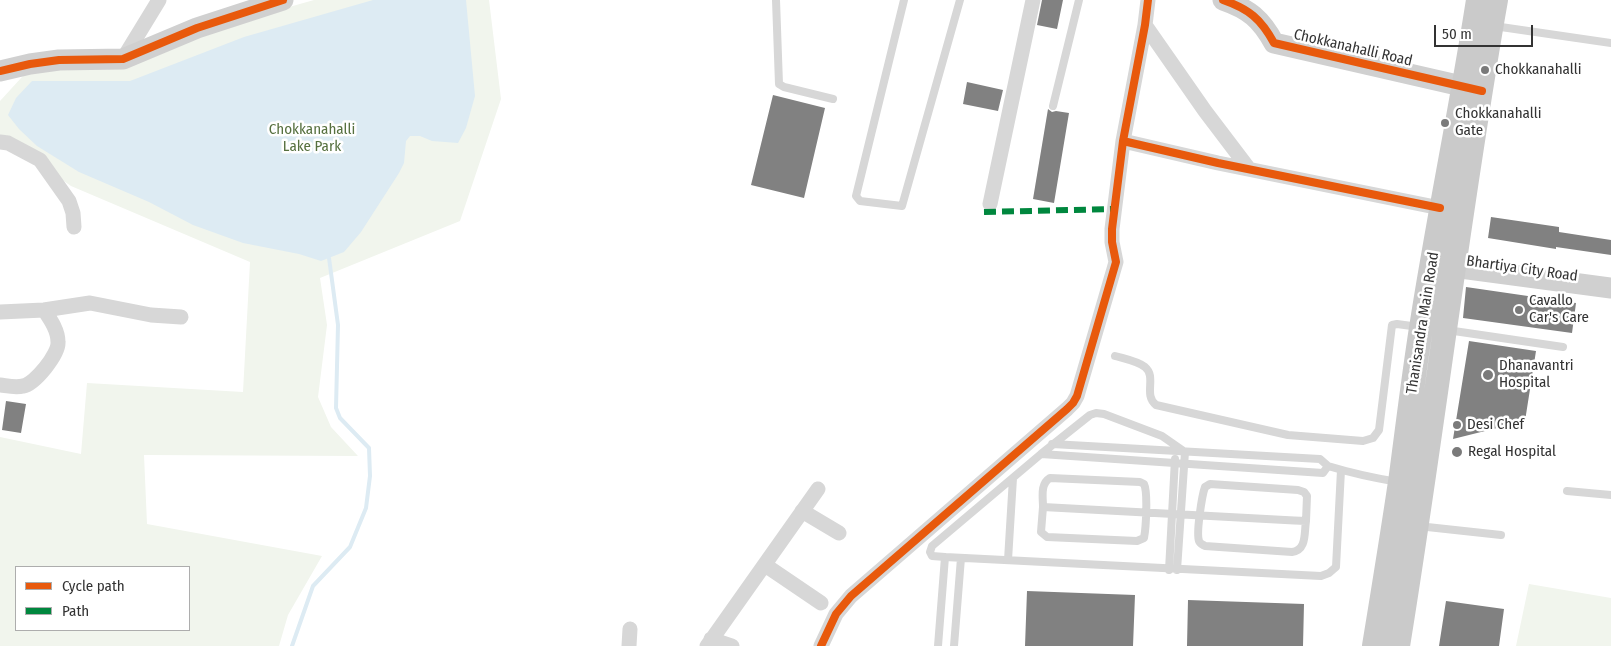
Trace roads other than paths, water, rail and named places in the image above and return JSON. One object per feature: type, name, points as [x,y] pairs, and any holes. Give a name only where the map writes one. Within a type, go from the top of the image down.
[{"type":"main road","name":"Thanisandra Main Road","points":[[1374,646],[1400,482],[1421,327],[1443,261],[1473,89],[1478,0]]},
{"type":"main road","name":"Thanisandra Main Road","points":[[1398,646],[1445,330],[1440,208],[1492,26],[1496,0]]},
{"type":"street","points":[[123,59],[159,0]]},
{"type":"street","points":[[0,71],[59,60],[123,59],[197,28],[283,0]]},
{"type":"street","points":[[990,204],[1033,0]]},
{"type":"street","points":[[822,646],[836,614],[851,596],[1073,403],[1080,388],[1116,262],[1112,242],[1112,229],[1123,141],[1145,26],[1148,0]]},
{"type":"street","name":"Chokkanahalli Road","points":[[1223,0],[1247,10],[1265,26],[1274,43],[1473,89]]},
{"type":"street","points":[[1145,26],[1248,169]]},
{"type":"street","points":[[1123,141],[1248,169],[1440,208]]},
{"type":"street","points":[[0,142],[8,143],[36,157],[69,202],[73,213],[74,227]]},
{"type":"street","name":"Bhartiya City Road","points":[[1443,261],[1611,282]]},
{"type":"street","name":"Bhartiya City Road","points":[[1443,261],[1611,288]]},
{"type":"street","points":[[0,312],[44,310],[96,304],[151,315],[181,317]]},
{"type":"street","points":[[0,385],[23,387],[32,383],[55,354],[59,343],[56,332],[44,310]]},
{"type":"street","points":[[732,646],[709,643],[818,489]]},
{"type":"street","points":[[802,511],[840,533]]},
{"type":"street","points":[[766,565],[821,603]]},
{"type":"street","points":[[629,646],[630,629]]},
{"type":"lane","points":[[776,0],[779,84],[784,87],[833,98]]},
{"type":"lane","points":[[904,0],[856,196],[860,201],[902,206],[960,0]]},
{"type":"lane","points":[[1053,106],[1079,0]]},
{"type":"lane","points":[[1492,26],[1611,42]]},
{"type":"lane","points":[[1115,356],[1135,362],[1149,371],[1150,397],[1151,401],[1156,405],[1288,435],[1364,441],[1373,438],[1379,430],[1392,325],[1421,327]]},
{"type":"lane","points":[[1445,330],[1563,347]]},
{"type":"lane","points":[[1184,452],[1162,436],[1104,414],[1096,413],[1090,415],[1052,444],[932,546],[930,552],[932,556],[961,558],[1168,570],[1321,576],[1329,573],[1336,567],[1341,470]]},
{"type":"lane","points":[[1052,444],[1320,460],[1328,466],[1364,477],[1400,482]]},
{"type":"lane","points":[[1175,452],[1177,570]]},
{"type":"lane","points":[[1168,570],[1177,515],[1184,452]]},
{"type":"lane","points":[[1041,454],[1323,473],[1328,466]]},
{"type":"lane","points":[[1008,560],[1013,478]]},
{"type":"lane","points":[[1050,478],[1140,482],[1146,488],[1144,538],[1137,541],[1047,537],[1042,532],[1042,507],[1043,485],[1050,478]]},
{"type":"lane","points":[[1210,484],[1304,492],[1306,496],[1306,521],[1303,546],[1299,551],[1206,546],[1199,540],[1203,492],[1205,487],[1210,484]]},
{"type":"lane","points":[[1567,491],[1611,495]]},
{"type":"lane","points":[[1042,507],[1200,517],[1306,521]]},
{"type":"lane","points":[[1417,526],[1501,535]]},
{"type":"lane","points":[[938,646],[945,557]]},
{"type":"lane","points":[[954,646],[961,558]]},
{"type":"waterway","points":[[292,646],[313,586],[350,547],[366,508],[370,476],[369,448],[340,418],[336,408],[338,325],[329,258]]},
{"type":"place","name":"Chokkanahalli","points":[[1485,70]]},
{"type":"place","name":"Chokkanahalli Gate","points":[[1445,123]]},
{"type":"place","name":"Cavallo Car's Care","points":[[1519,310]]},
{"type":"place","name":"Dhanavantri Hospital","points":[[1488,375]]},
{"type":"place","name":"Desi Chef","points":[[1457,425]]},
{"type":"place","name":"Regal Hospital","points":[[1457,452]]},
{"type":"park label","name":"Chokkanahalli Lake Park","points":[[312,138]]}]
